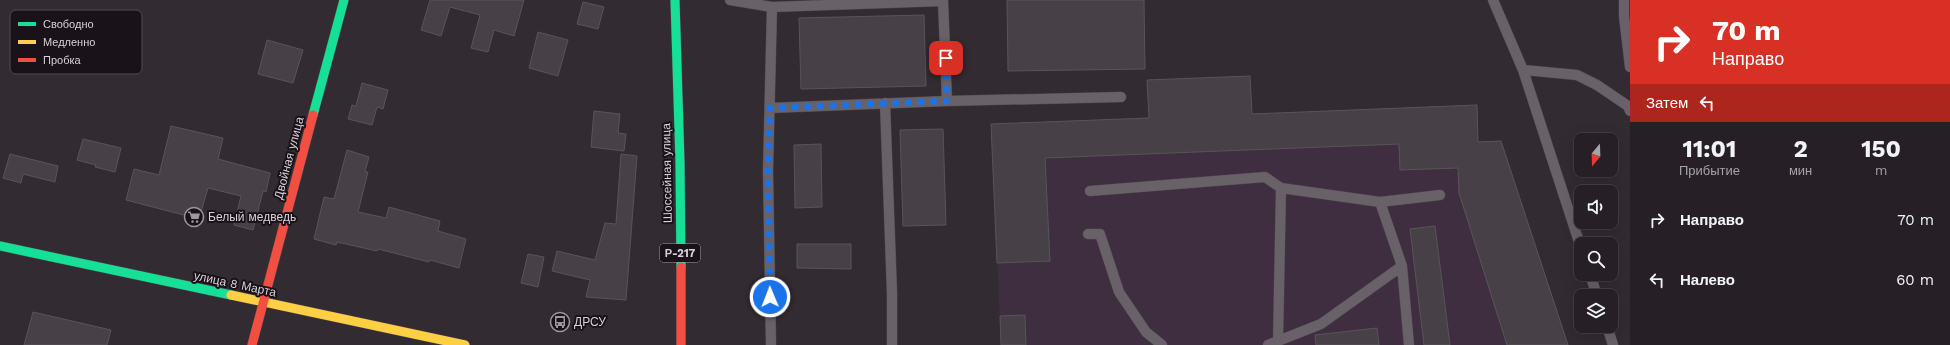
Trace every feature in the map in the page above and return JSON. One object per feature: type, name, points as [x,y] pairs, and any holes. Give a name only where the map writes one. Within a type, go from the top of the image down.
[{"type":"main road","name":"Двойная улица","points":[[252,345],[344,0]]},
{"type":"main road","name":"Шоссейная улица","points":[[675,0],[680,162],[681,345]]},
{"type":"main road","name":"улица 8 Марта","points":[[0,246],[465,345]]},
{"type":"lane","points":[[730,0],[772,7],[943,1],[947,101]]},
{"type":"lane","points":[[1493,0],[1523,70],[1577,237]]},
{"type":"lane","points":[[1624,0],[1624,16],[1630,67]]},
{"type":"lane","points":[[771,345],[768,171],[772,7]]},
{"type":"lane","points":[[1523,70],[1577,75],[1597,85],[1629,106]]},
{"type":"lane","points":[[770,108],[947,101],[1121,97]]},
{"type":"lane","points":[[885,104],[892,345]]},
{"type":"lane","points":[[1090,191],[1265,177],[1281,188],[1380,202],[1440,195]]},
{"type":"lane","points":[[1278,341],[1281,188]]},
{"type":"lane","points":[[1380,202],[1402,266],[1408,345]]},
{"type":"lane","points":[[1088,234],[1100,234],[1119,292],[1146,332],[1162,345]]},
{"type":"lane","points":[[1268,345],[1322,324],[1402,266]]},
{"type":"lane","points":[[1609,333],[1613,345]]},
{"type":"shaded area","points":[[1477,105],[1478,141],[1501,141],[1568,345],[1001,345],[991,124]]},
{"type":"building","points":[[430,0],[524,0],[514,36],[494,30],[488,52],[471,48],[480,15],[450,7],[441,36],[421,30]]},
{"type":"building","points":[[1007,0],[1144,0],[1145,69],[1008,71]]},
{"type":"building","points":[[583,2],[604,7],[598,29],[577,24]]},
{"type":"building","points":[[924,15],[926,86],[801,89],[799,18]]},
{"type":"building","points":[[538,32],[568,40],[558,76],[529,68]]},
{"type":"building","points":[[267,40],[303,50],[293,83],[258,74]]},
{"type":"building","points":[[1250,76],[1252,114],[1477,105],[1478,142],[1501,141],[1568,345],[1507,345],[1459,193],[1458,168],[1400,170],[1399,144],[1045,158],[1050,261],[997,263],[991,124],[1149,118],[1147,80]]},
{"type":"building","points":[[362,83],[388,90],[383,109],[377,107],[372,125],[348,119],[352,105],[356,106]]},
{"type":"building","points":[[594,111],[620,114],[618,133],[626,134],[624,151],[591,147]]},
{"type":"building","points":[[171,126],[223,138],[218,159],[270,173],[266,192],[263,191],[253,230],[234,225],[241,196],[208,188],[199,219],[126,200],[134,169],[159,175]]},
{"type":"building","points":[[943,129],[946,225],[903,226],[900,130]]},
{"type":"building","points":[[83,139],[121,148],[115,172],[95,167],[96,165],[77,160]]},
{"type":"building","points":[[821,144],[822,207],[795,208],[794,145]]},
{"type":"building","points":[[347,150],[369,157],[365,172],[368,172],[358,212],[386,218],[389,207],[440,221],[438,231],[466,239],[459,268],[378,249],[377,251],[337,242],[336,245],[314,239],[324,197],[334,199]]},
{"type":"building","points":[[10,154],[58,166],[55,182],[23,174],[21,183],[3,178]]},
{"type":"building","points":[[621,154],[637,156],[626,300],[586,297],[590,280],[552,271],[557,251],[595,260],[605,223],[616,224]]},
{"type":"building","points":[[1435,226],[1450,345],[1424,345],[1410,229]]},
{"type":"building","points":[[797,244],[851,244],[851,269],[797,268]]},
{"type":"building","points":[[528,254],[544,257],[538,287],[521,283]]},
{"type":"building","points":[[33,312],[111,330],[107,345],[24,345]]},
{"type":"building","points":[[1025,315],[1026,345],[1001,345],[1000,316]]},
{"type":"building","points":[[1377,328],[1379,345],[1316,345],[1315,335]]},
{"type":"traffic: fast","points":[[313,115],[344,0]]},
{"type":"traffic: fast","points":[[675,0],[680,162],[681,267]]},
{"type":"traffic: fast","points":[[0,246],[231,295]]},
{"type":"traffic: slow","points":[[231,295],[465,345]]},
{"type":"traffic: jam","points":[[252,345],[313,115]]},
{"type":"traffic: jam","points":[[681,267],[681,345]]},
{"type":"place","name":"Белый медведь","points":[[194,217]]},
{"type":"place","name":"ДРСУ","points":[[560,322]]},
{"type":"route","points":[[770,297],[768,171],[770,108],[947,101],[946,58]]}]
